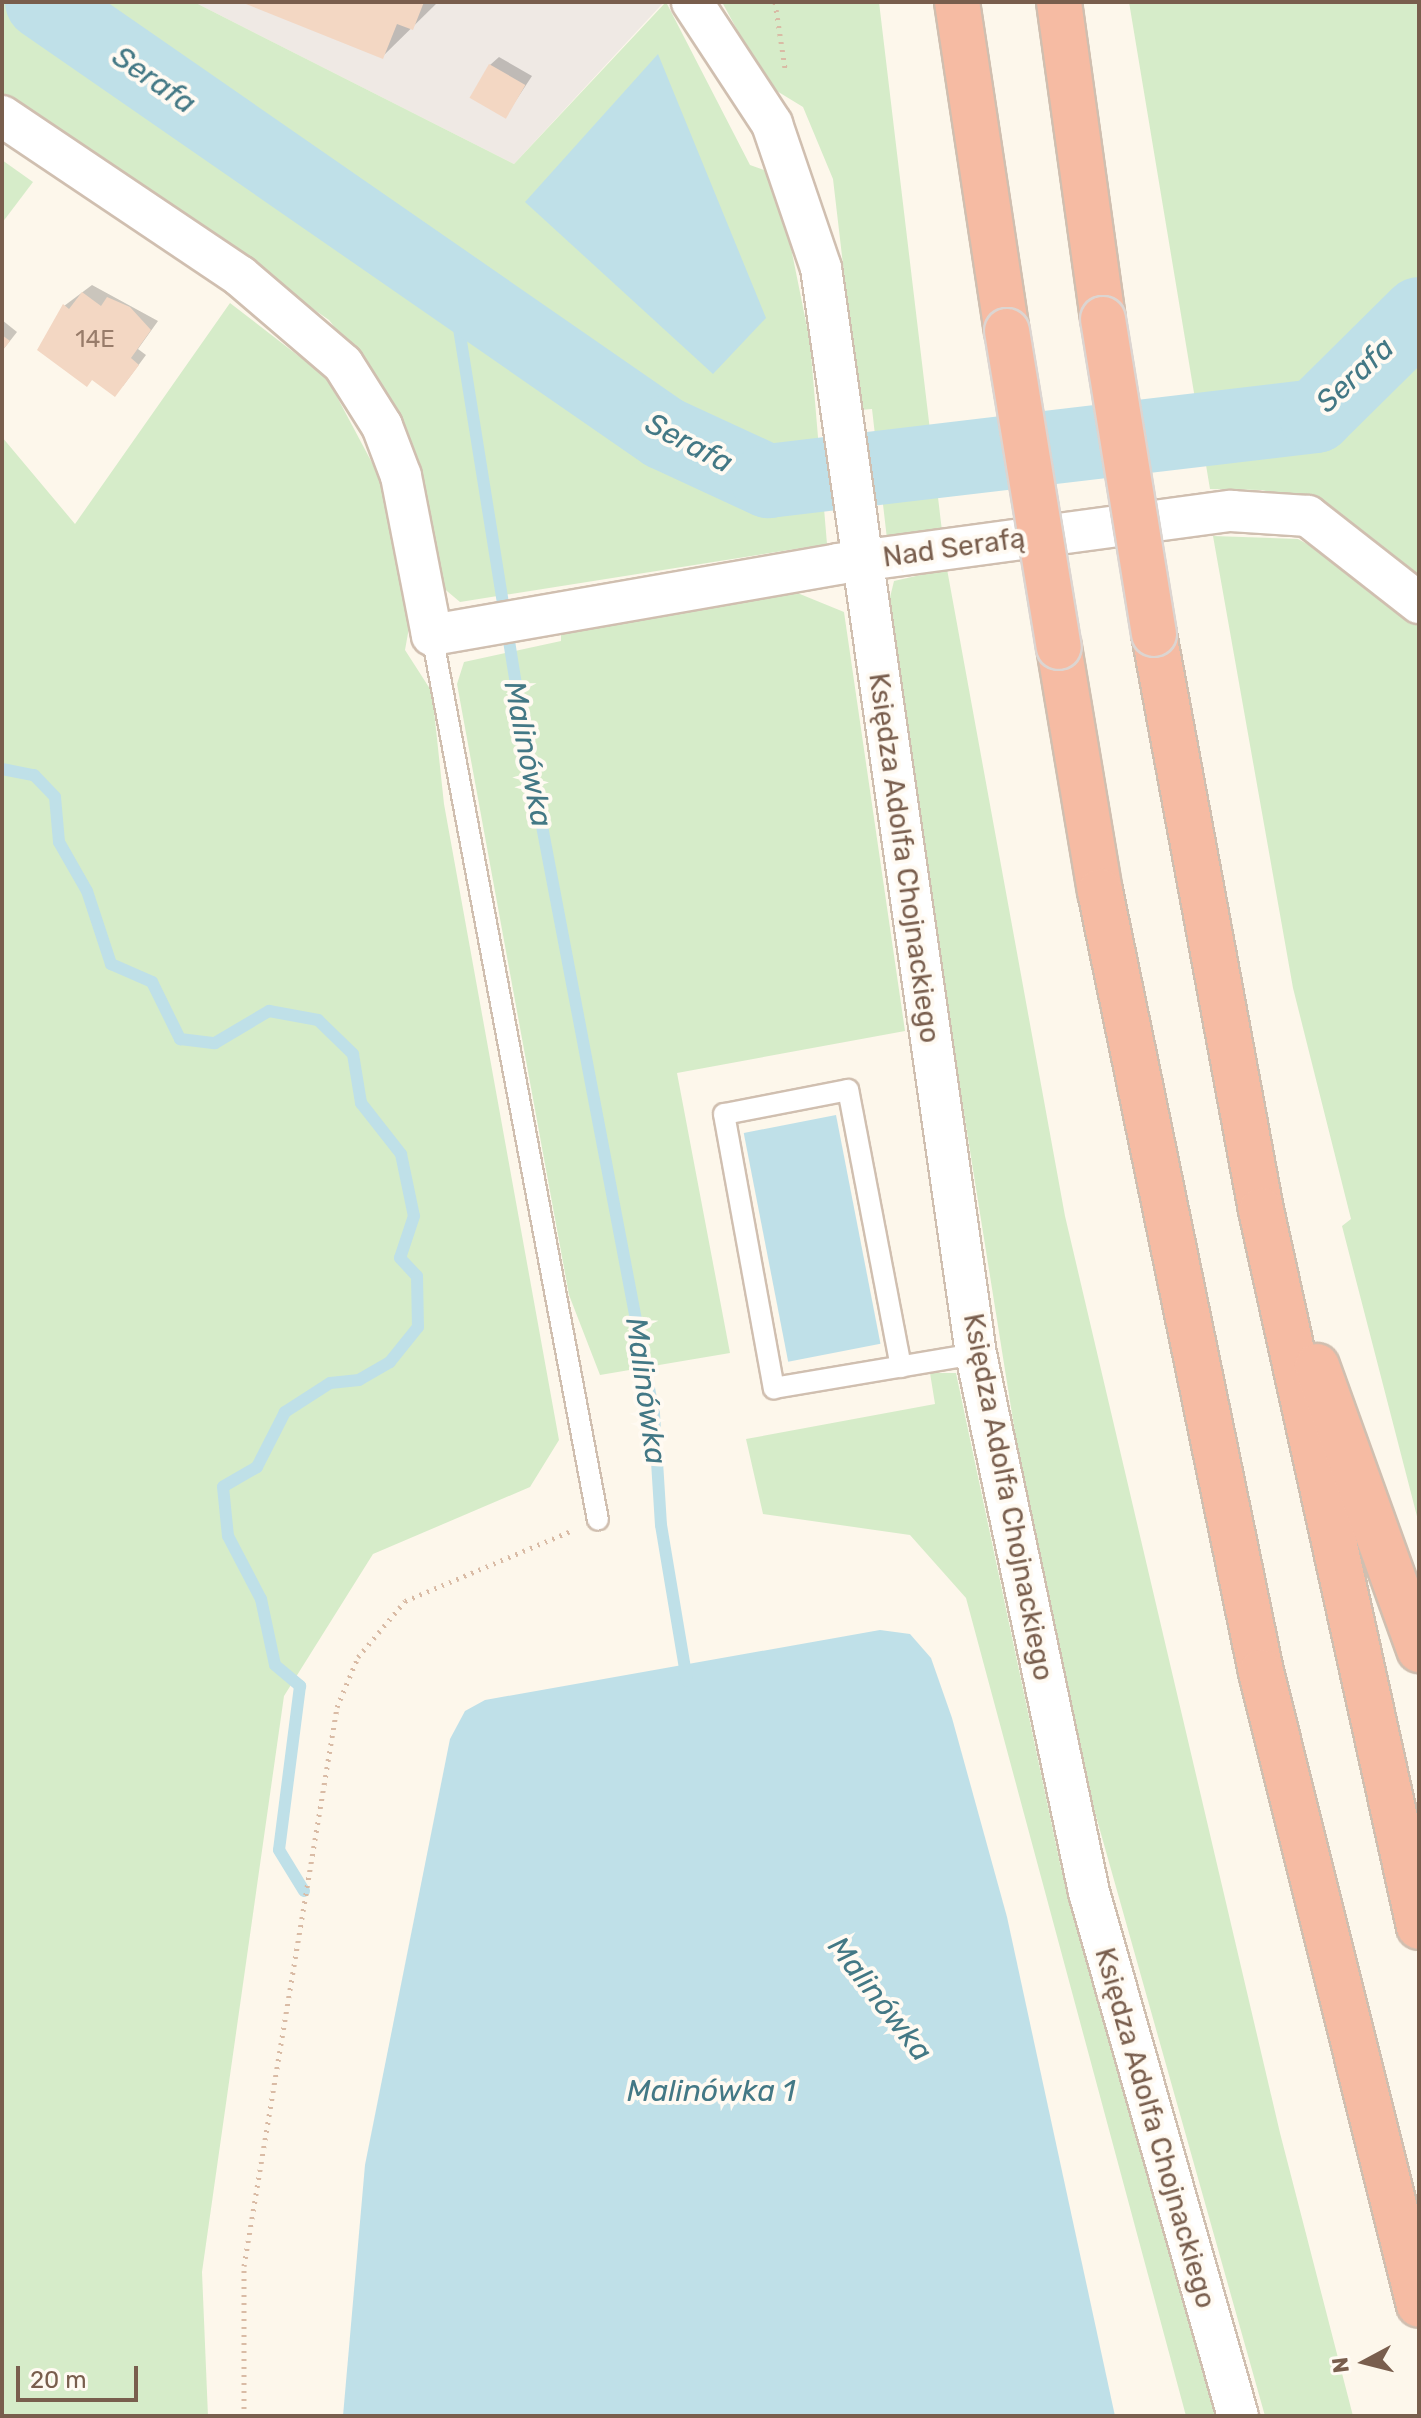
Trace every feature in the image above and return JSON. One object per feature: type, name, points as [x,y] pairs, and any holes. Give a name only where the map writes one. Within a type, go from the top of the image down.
[{"type":"highway","points":[[957,2],[1007,331],[1100,891],[1257,1657],[1419,2305]]},
{"type":"highway","points":[[1059,2],[1103,319],[1154,634],[1261,1210],[1419,1927]]},
{"type":"highway","points":[[1261,1210],[1419,1650]]},
{"type":"street","name":"Nad Serafą","points":[[692,2],[772,124],[798,182],[821,268],[858,545],[1231,511],[1308,516],[1419,603]]},
{"type":"street","points":[[2,116],[240,276],[343,364],[382,426],[401,476],[441,633],[858,545]]},
{"type":"street","name":"Księdza Adolfa Chojnackiego","points":[[858,545],[976,1354],[1089,1892],[1238,2416]]},
{"type":"lane","points":[[441,633],[598,1520]]},
{"type":"lane","points":[[901,1367],[848,1090],[724,1114],[774,1388],[901,1367],[976,1354]]},
{"type":"path","points":[[775,2],[787,81]]},
{"type":"path","points":[[244,2416],[244,2266],[337,1707],[358,1657],[405,1601],[598,1520]]},
{"type":"shaded area","points":[[194,2],[664,2],[514,164]]},
{"type":"green space","points":[[2,2],[194,2],[514,164],[666,2],[750,165],[767,171],[784,213],[810,342],[827,544],[460,602],[441,586],[367,370],[329,320],[2,93]]},
{"type":"green space","points":[[722,2],[879,2],[942,531],[887,539],[872,409],[860,410],[833,179],[803,107],[767,85]]},
{"type":"green space","points":[[1129,2],[1419,2],[1419,590],[1310,503],[1262,490],[1210,489]]},
{"type":"green space","points":[[2,160],[33,182],[2,223]]},
{"type":"green space","points":[[230,303],[327,378],[387,491],[410,622],[405,650],[432,692],[444,804],[559,1440],[530,1487],[373,1554],[284,1696],[202,2272],[208,2416],[2,2416],[2,437],[75,524]]},
{"type":"green space","points":[[1213,536],[1298,539],[1353,569],[1419,623],[1419,1524],[1342,1226],[1351,1219],[1293,988]]},
{"type":"green space","points":[[947,569],[1065,1216],[1280,2133],[1353,2416],[1265,2416],[1094,1809],[1024,1489],[885,618],[894,581]]},
{"type":"green space","points":[[795,592],[844,612],[905,1031],[677,1073],[730,1353],[600,1375],[569,1295],[457,684],[464,662],[561,641],[561,626]]},
{"type":"green space","points":[[930,1373],[956,1373],[1061,1868],[1216,2416],[1186,2416],[966,1598],[910,1535],[763,1514],[746,1439],[935,1404]]},
{"type":"water","points":[[658,54],[766,318],[713,374],[525,202]]},
{"type":"water","points":[[836,1115],[880,1344],[788,1362],[744,1133]]},
{"type":"water","name":"Malinówka 1","points":[[880,1630],[910,1634],[931,1658],[952,1718],[1007,1917],[1115,2416],[343,2416],[365,2165],[450,1739],[465,1711],[485,1700]]},
{"type":"building","points":[[241,2],[424,2],[413,30],[397,24],[383,59]]},
{"type":"building","points":[[489,64],[525,85],[506,119],[470,98]]},
{"type":"building","points":[[82,292],[101,306],[107,297],[130,307],[151,330],[131,358],[139,365],[115,397],[92,380],[87,387],[37,350],[63,304],[69,309]]},
{"type":"building","points":[[2,335],[10,341],[2,351]]},
{"type":"waterway","name":"Serafa","points":[[42,2],[664,433],[768,481],[1316,416],[1419,314]]},
{"type":"waterway","name":"Malinówka","points":[[452,285],[522,721],[654,1414],[661,1525],[687,1681]]},
{"type":"waterway","points":[[2,769],[34,775],[55,797],[59,842],[87,891],[111,964],[152,982],[180,1039],[215,1043],[269,1011],[318,1020],[353,1054],[361,1103],[401,1154],[414,1216],[400,1258],[417,1276],[418,1327],[390,1362],[359,1380],[330,1383],[285,1412],[257,1467],[223,1487],[228,1536],[261,1599],[275,1665],[300,1686],[279,1850],[304,1891]]}]
